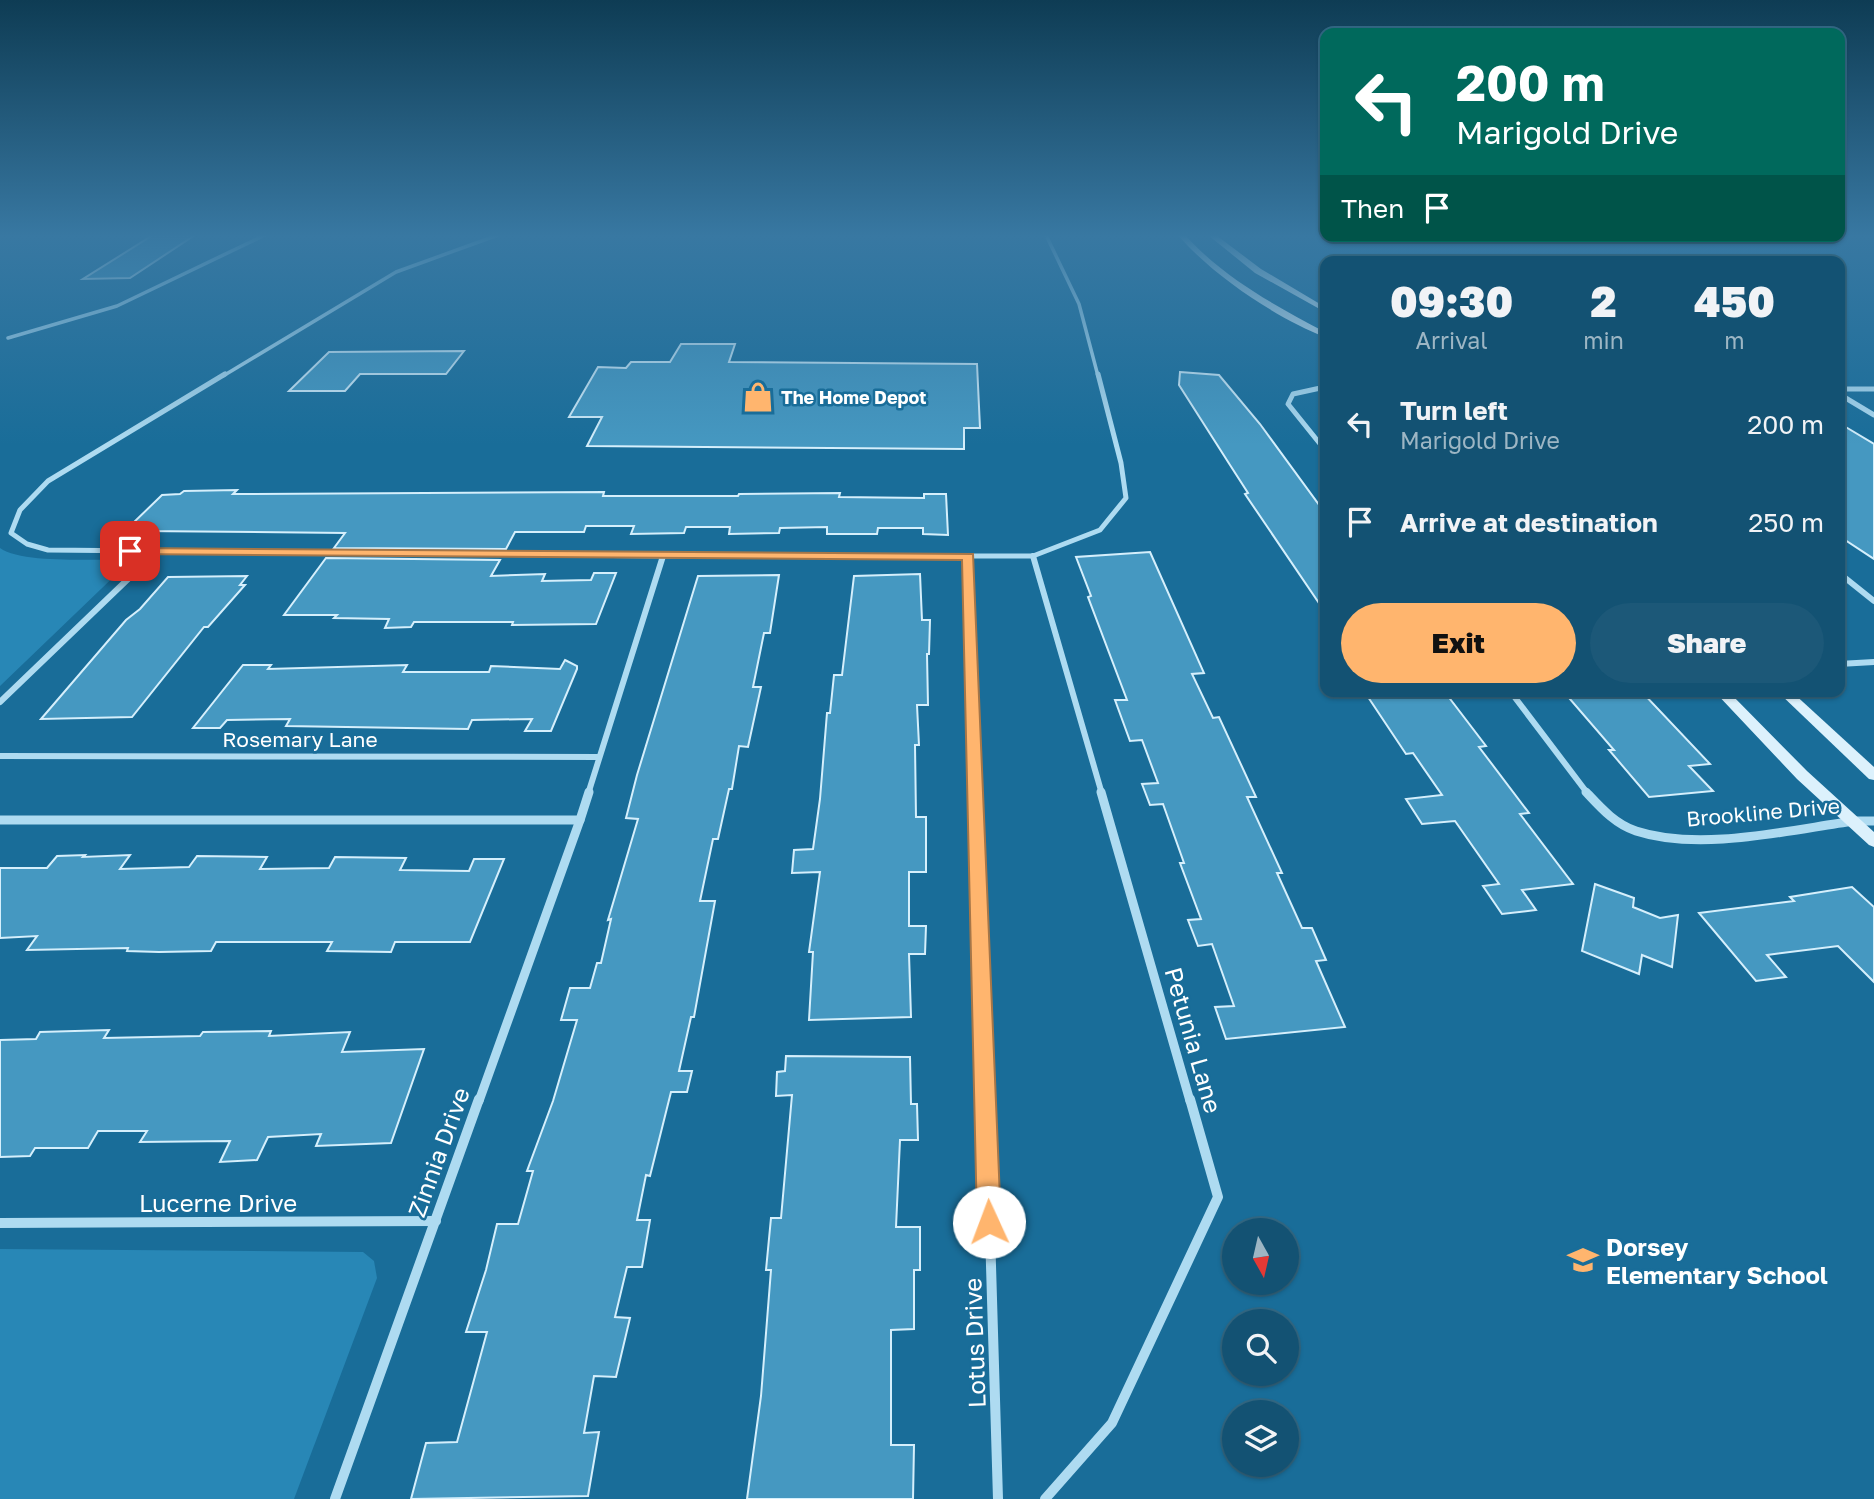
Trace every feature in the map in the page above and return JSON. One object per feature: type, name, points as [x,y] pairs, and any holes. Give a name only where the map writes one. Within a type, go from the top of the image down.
[{"type":"street","points":[[8,338],[119,305]]},
{"type":"street","points":[[341,305],[48,481],[23,504],[15,517],[11,533],[27,544],[48,550],[663,556],[1034,556],[1100,530],[1126,498],[1121,463],[1079,305]]},
{"type":"street","points":[[1273,305],[1320,332]]},
{"type":"street","points":[[1320,388],[1293,394],[1288,404],[1320,444]]},
{"type":"street","points":[[1845,391],[1874,389]]},
{"type":"street","points":[[1845,396],[1874,415]]},
{"type":"street","points":[[0,702],[157,552]]},
{"type":"street","name":"Zinnia Drive","points":[[335,1499],[580,820],[663,556]]},
{"type":"street","name":"Lotus Drive","points":[[969,556],[998,1499]]},
{"type":"street","name":"Petunia Lane","points":[[1034,556],[1218,1197],[1112,1423],[1045,1499]]},
{"type":"street","points":[[1845,578],[1874,601]]},
{"type":"street","points":[[1845,664],[1874,662]]},
{"type":"street","name":"Brookline Drive","points":[[1515,697],[1593,801],[1616,822],[1648,836],[1698,839],[1874,821]]},
{"type":"street","points":[[1726,697],[1802,775],[1874,841]]},
{"type":"street","points":[[1790,697],[1874,775]]},
{"type":"street","name":"Rosemary Lane","points":[[0,756],[600,757]]},
{"type":"street","points":[[0,820],[580,820]]},
{"type":"street","name":"Lucerne Drive","points":[[0,1223],[436,1221]]},
{"type":"shaded area","points":[[0,548],[23,556],[121,560],[126,565],[0,686]]},
{"type":"shaded area","points":[[0,1249],[363,1252],[374,1261],[377,1278],[294,1499],[0,1499]]},
{"type":"building","name":"The Home Depot","points":[[681,344],[735,344],[729,362],[977,364],[980,428],[964,428],[964,449],[587,446],[602,417],[569,417],[598,367],[626,368],[631,362],[670,362]]},
{"type":"building","points":[[464,351],[446,374],[360,374],[345,391],[289,391],[329,352]]},
{"type":"building","points":[[1180,372],[1219,375],[1260,424],[1320,506],[1320,605],[1245,494],[1248,493],[1179,385]]},
{"type":"building","points":[[1845,427],[1874,444],[1874,559],[1845,540]]},
{"type":"building","points":[[237,490],[233,494],[604,492],[603,496],[738,496],[840,493],[839,497],[924,498],[924,494],[946,494],[948,535],[923,534],[923,528],[878,528],[877,534],[827,534],[827,527],[780,528],[779,533],[729,534],[730,527],[686,527],[684,533],[631,534],[634,526],[586,526],[584,532],[515,532],[506,549],[334,548],[345,533],[142,531],[147,526],[130,526],[162,495],[180,494],[184,491]]},
{"type":"building","points":[[1150,552],[1204,673],[1192,674],[1213,718],[1219,717],[1256,797],[1247,797],[1282,873],[1277,873],[1302,928],[1312,928],[1326,960],[1316,961],[1345,1027],[1226,1039],[1215,1007],[1234,1006],[1212,944],[1198,946],[1188,920],[1201,919],[1180,863],[1184,863],[1163,804],[1150,805],[1142,784],[1158,783],[1142,740],[1130,741],[1115,700],[1127,700],[1088,597],[1091,596],[1076,557]]},
{"type":"building","points":[[326,558],[500,560],[491,576],[545,574],[542,581],[591,580],[594,573],[616,573],[596,624],[414,622],[411,627],[385,628],[389,619],[284,615]]},
{"type":"building","points":[[920,574],[922,620],[930,620],[927,654],[928,705],[917,705],[919,745],[915,745],[916,817],[926,817],[926,872],[909,872],[909,926],[926,926],[925,954],[909,954],[911,1017],[809,1020],[813,952],[809,952],[820,872],[792,873],[794,850],[813,849],[827,713],[830,713],[834,675],[842,675],[854,576]]},
{"type":"building","points":[[779,575],[770,633],[764,633],[753,687],[761,687],[748,747],[739,746],[732,789],[729,789],[718,839],[713,839],[700,901],[715,901],[694,1017],[691,1017],[679,1071],[692,1071],[687,1092],[671,1092],[650,1176],[646,1175],[637,1220],[650,1220],[642,1267],[627,1267],[615,1317],[630,1318],[616,1377],[594,1376],[584,1433],[599,1432],[588,1496],[411,1499],[426,1443],[457,1442],[487,1332],[466,1332],[486,1270],[497,1224],[518,1224],[533,1171],[527,1171],[553,1101],[577,1020],[561,1020],[570,988],[590,988],[597,963],[601,963],[611,919],[608,920],[638,819],[626,818],[698,576]]},
{"type":"building","points":[[247,576],[240,585],[245,585],[208,627],[204,627],[132,717],[41,719],[126,620],[140,609],[168,577]]},
{"type":"building","points":[[565,660],[577,666],[577,669],[551,731],[525,731],[532,719],[472,720],[468,729],[286,726],[290,719],[227,720],[220,728],[193,728],[243,665],[271,665],[268,669],[407,665],[403,672],[489,672],[491,666],[560,669]]},
{"type":"building","points":[[1368,697],[1449,697],[1486,746],[1479,747],[1529,813],[1520,814],[1573,884],[1522,890],[1536,910],[1502,914],[1483,886],[1499,884],[1455,821],[1422,824],[1406,799],[1442,795],[1413,753],[1406,754]]},
{"type":"building","points":[[1568,697],[1647,697],[1710,764],[1689,766],[1713,791],[1649,797],[1609,750],[1614,750]]},
{"type":"building","points":[[85,855],[83,857],[130,855],[120,869],[189,867],[197,856],[267,857],[260,869],[329,868],[335,857],[406,858],[400,870],[469,871],[474,859],[504,859],[470,942],[395,942],[391,952],[327,951],[332,942],[216,942],[211,951],[159,952],[127,951],[128,948],[27,950],[37,936],[0,938],[0,868],[47,868],[57,856]]},
{"type":"building","points":[[1595,884],[1634,898],[1633,907],[1660,918],[1678,915],[1672,967],[1642,955],[1639,974],[1582,951]]},
{"type":"building","points":[[1852,887],[1874,907],[1874,982],[1838,946],[1767,955],[1786,977],[1756,981],[1699,913],[1794,901],[1790,897]]},
{"type":"building","points":[[109,1030],[104,1038],[200,1036],[203,1032],[271,1031],[269,1036],[350,1032],[342,1052],[424,1049],[391,1143],[316,1146],[321,1134],[268,1137],[257,1160],[220,1162],[230,1141],[140,1142],[147,1131],[98,1131],[88,1148],[35,1148],[30,1156],[0,1157],[0,1040],[36,1039],[40,1032]]},
{"type":"building","points":[[786,1056],[910,1057],[911,1104],[917,1104],[918,1140],[900,1140],[896,1227],[920,1227],[920,1270],[914,1270],[914,1329],[891,1330],[891,1445],[914,1445],[913,1499],[747,1499],[761,1396],[771,1270],[766,1270],[771,1218],[781,1218],[792,1095],[776,1096],[777,1072],[785,1071]]},
{"type":"place","name":"The Home Depot","points":[[758,397]]},
{"type":"place","name":"Dorsey Elementary School","points":[[1583,1260]]},
{"type":"route","points":[[130,551],[710,557],[969,556],[989,1222]]}]
